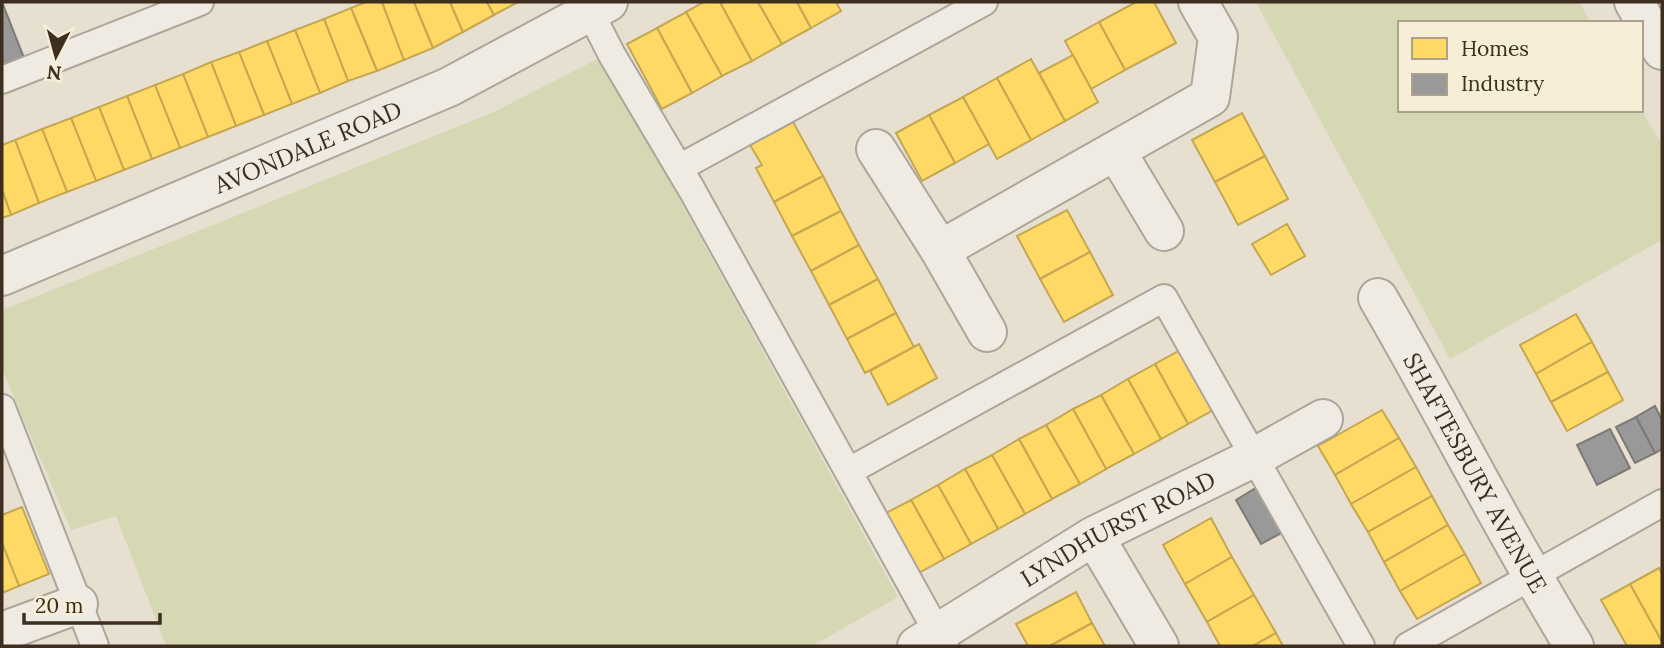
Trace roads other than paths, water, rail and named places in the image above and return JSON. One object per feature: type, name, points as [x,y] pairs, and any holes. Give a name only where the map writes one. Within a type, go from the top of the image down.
[{"type":"street","points":[[940,250],[1210,97],[1218,37],[1198,2]]},
{"type":"street","points":[[1634,2],[1662,50]]},
{"type":"street","name":"AVONDALE ROAD","points":[[2,276],[449,88],[594,5]]},
{"type":"street","points":[[876,149],[940,250],[987,332]]},
{"type":"street","points":[[1116,151],[1164,231]]},
{"type":"street","name":"SHAFTESBURY AVENUE","points":[[1378,298],[1423,375],[1532,577],[1574,646]]},
{"type":"street","name":"LYNDHURST ROAD","points":[[933,642],[1094,536],[1253,458],[1324,419]]},
{"type":"street","points":[[1094,536],[1159,646]]},
{"type":"street","points":[[2,632],[78,604]]},
{"type":"lane","points":[[2,80],[200,2]]},
{"type":"lane","points":[[679,168],[984,2]]},
{"type":"lane","points":[[594,5],[679,168],[849,471],[933,642]]},
{"type":"lane","points":[[849,471],[1164,298],[1361,646]]},
{"type":"lane","points":[[2,408],[10,455],[95,646]]},
{"type":"lane","points":[[1408,646],[1662,503]]}]
